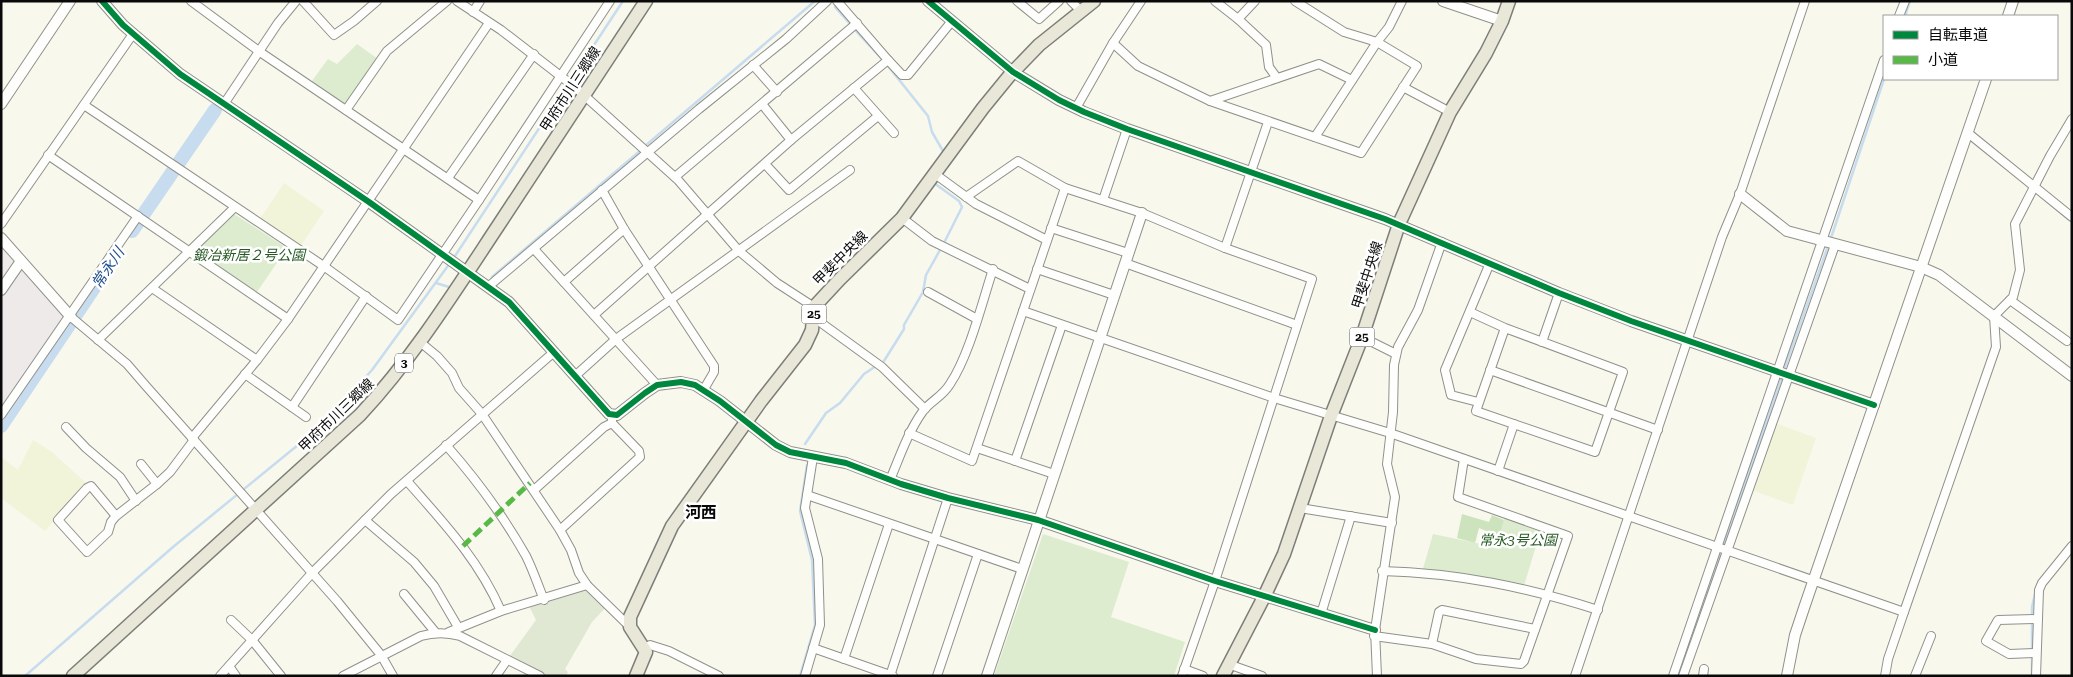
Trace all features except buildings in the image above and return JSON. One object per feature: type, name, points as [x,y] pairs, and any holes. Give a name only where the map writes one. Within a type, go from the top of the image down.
[{"type":"main road","name":"甲府市川三郷線","points":[[73,676],[251,505],[360,415],[388,383],[420,342],[464,269],[580,91],[646,1]]},
{"type":"main road","name":"甲斐中央線","points":[[630,627],[633,609],[672,526],[746,422],[805,345],[812,330],[814,312],[840,278],[902,218],[983,108],[1013,72],[1039,45],[1094,1]]},
{"type":"main road","name":"甲斐中央線","points":[[1226,670],[1284,554],[1331,416],[1362,337],[1399,224],[1450,112],[1486,53],[1502,21],[1509,1]]},
{"type":"main road","points":[[630,627],[646,652],[636,676]]},
{"type":"street","points":[[1,104],[70,1]]},
{"type":"street","points":[[102,1],[133,34],[180,74],[369,202],[510,302],[609,414],[639,452],[640,457],[560,530]]},
{"type":"street","points":[[191,1],[260,52],[479,200]]},
{"type":"street","points":[[224,104],[278,23],[296,1]]},
{"type":"street","points":[[303,1],[334,35],[377,1]]},
{"type":"street","points":[[346,110],[387,51],[447,1]]},
{"type":"street","points":[[458,1],[534,54],[580,91],[675,177],[739,251],[882,366],[925,409]]},
{"type":"street","points":[[473,12],[480,1]]},
{"type":"street","points":[[84,104],[325,267],[398,320],[443,255],[610,1]]},
{"type":"street","points":[[489,286],[602,190],[645,149],[753,65],[828,1]]},
{"type":"street","points":[[837,1],[902,75],[908,75],[952,22]]},
{"type":"street","points":[[928,1],[1013,72],[1076,108],[1127,130],[1399,224],[1559,293],[1688,341],[1874,405]]},
{"type":"street","points":[[1017,1],[1039,18],[1059,1]]},
{"type":"street","points":[[1071,1],[1081,11]]},
{"type":"street","points":[[1076,108],[1113,43],[1141,1]]},
{"type":"street","points":[[1215,1],[1238,19],[1266,46],[1270,67],[1277,78]]},
{"type":"street","points":[[1238,19],[1255,1]]},
{"type":"street","points":[[1113,43],[1138,66],[1210,102],[1361,153],[1417,66],[1376,42],[1344,32],[1294,1]]},
{"type":"street","points":[[1315,137],[1376,42],[1389,27],[1402,1]]},
{"type":"street","points":[[1443,1],[1502,21]]},
{"type":"street","points":[[1575,676],[1722,237],[1740,194],[1805,1]]},
{"type":"street","points":[[1900,15],[1905,1]]},
{"type":"street","points":[[2008,15],[2013,1]]},
{"type":"street","points":[[116,516],[91,486],[86,488],[58,520],[88,552],[108,532],[111,522],[116,516],[170,472],[193,439],[288,319],[325,267],[489,23]]},
{"type":"street","points":[[675,177],[857,23]]},
{"type":"street","points":[[1,224],[133,34]]},
{"type":"street","points":[[448,178],[534,54]]},
{"type":"street","points":[[594,315],[791,140],[888,60]]},
{"type":"street","points":[[1673,676],[1883,63]]},
{"type":"street","points":[[1210,102],[1319,64],[1352,80]]},
{"type":"street","points":[[753,65],[777,92]]},
{"type":"street","points":[[1787,676],[1795,635],[1986,80]]},
{"type":"street","points":[[1403,87],[1450,112]]},
{"type":"street","points":[[854,88],[894,133]]},
{"type":"street","points":[[762,104],[791,140]]},
{"type":"street","points":[[764,164],[789,190],[878,116]]},
{"type":"street","points":[[1885,676],[1888,659],[1996,347],[1994,316],[2013,297],[2020,270],[2015,224],[2034,185],[2072,119]]},
{"type":"street","points":[[1225,248],[1268,122]]},
{"type":"street","points":[[1103,200],[1127,130]]},
{"type":"street","points":[[1968,133],[2072,217]]},
{"type":"street","points":[[48,156],[288,319]]},
{"type":"street","points":[[966,198],[1018,161],[1065,188],[1142,213],[1225,248],[1312,279],[1183,673],[1204,676]]},
{"type":"street","points":[[575,376],[616,339],[850,170]]},
{"type":"street","points":[[935,174],[966,198],[1047,240]]},
{"type":"street","points":[[909,433],[972,462],[1065,188]]},
{"type":"street","points":[[602,190],[669,300],[714,366],[714,372],[704,389]]},
{"type":"street","points":[[1740,194],[1787,231],[1921,267],[1951,282],[2071,374]]},
{"type":"street","points":[[98,340],[235,207]]},
{"type":"street","points":[[986,676],[1142,213]]},
{"type":"street","points":[[1,415],[73,318],[140,218]]},
{"type":"street","points":[[902,218],[932,241],[993,269],[1030,289]]},
{"type":"street","points":[[1051,228],[1128,253]]},
{"type":"street","points":[[564,282],[624,229]]},
{"type":"street","points":[[1,238],[73,318],[127,364],[312,573],[381,655],[393,676]]},
{"type":"street","points":[[1377,676],[1374,633],[1382,571],[1392,523],[1395,497],[1387,464],[1396,354],[1418,310],[1442,242]]},
{"type":"street","points":[[1683,676],[1835,244]]},
{"type":"street","points":[[534,249],[658,386]]},
{"type":"street","points":[[1,290],[21,261]]},
{"type":"street","points":[[1125,263],[1297,325]]},
{"type":"street","points":[[1478,402],[1451,395],[1445,370],[1490,263]]},
{"type":"street","points":[[890,480],[909,433],[925,409],[940,397],[951,384],[965,352],[993,269]]},
{"type":"street","points":[[1037,269],[1114,295]]},
{"type":"street","points":[[152,288],[257,360]]},
{"type":"street","points":[[928,292],[977,318]]},
{"type":"street","points":[[1542,342],[1559,293]]},
{"type":"street","points":[[292,407],[366,296]]},
{"type":"street","points":[[2010,300],[2067,341]]},
{"type":"street","points":[[1023,311],[1274,398],[1390,433],[1904,612]]},
{"type":"street","points":[[1470,312],[1505,328],[1623,372],[1595,452],[1476,412],[1505,328]]},
{"type":"street","points":[[1015,461],[1062,325]]},
{"type":"street","points":[[1362,337],[1396,354]]},
{"type":"street","points":[[420,342],[437,356],[452,374],[459,388],[482,414],[560,530],[571,550],[579,573],[587,585],[630,627]]},
{"type":"street","points":[[220,676],[312,573],[365,520],[446,445],[554,352]]},
{"type":"street","points":[[1490,370],[1658,430]]},
{"type":"street","points":[[245,374],[306,417]]},
{"type":"street","points":[[534,490],[617,415],[645,393],[658,386],[681,382],[704,389],[783,449],[814,458],[846,463],[890,480],[948,498],[1038,520],[1214,581],[1321,614],[1374,633],[1432,644],[1476,659],[1521,664],[1524,661],[1568,536],[1458,496],[1464,459]]},
{"type":"street","points":[[1498,471],[1514,424]]},
{"type":"street","points":[[66,427],[120,477],[136,501]]},
{"type":"street","points":[[446,445],[467,469],[507,526],[526,558],[544,600]]},
{"type":"street","points":[[977,448],[1054,474]]},
{"type":"street","points":[[805,676],[820,625],[818,559],[805,508],[814,458]]},
{"type":"street","points":[[141,464],[157,484]]},
{"type":"street","points":[[407,481],[477,565],[490,585],[501,611]]},
{"type":"street","points":[[807,496],[1022,569]]},
{"type":"street","points":[[813,648],[891,675],[948,498]]},
{"type":"street","points":[[1300,508],[1392,523]]},
{"type":"street","points":[[1321,614],[1351,516]]},
{"type":"street","points":[[365,520],[414,562],[434,586],[458,627]]},
{"type":"street","points":[[844,659],[889,524]]},
{"type":"street","points":[[2036,676],[2039,590],[2042,583],[2072,546]]},
{"type":"street","points":[[937,676],[978,554]]},
{"type":"street","points":[[1382,571],[1454,575],[1548,594],[1598,610]]},
{"type":"street","points":[[449,632],[501,611],[544,600],[587,585]]},
{"type":"street","points":[[404,594],[436,633]]},
{"type":"street","points":[[1432,644],[1439,612],[1442,610],[1535,629]]},
{"type":"street","points":[[2036,653],[2009,654],[1986,641],[1998,620],[2038,619]]},
{"type":"street","points":[[231,620],[252,640],[281,676]]},
{"type":"street","points":[[343,676],[421,636],[449,632],[540,676]]},
{"type":"street","points":[[1915,676],[1931,636]]},
{"type":"street","points":[[644,648],[650,645],[669,651],[719,676]]},
{"type":"street","points":[[496,676],[507,660]]},
{"type":"street","points":[[229,666],[236,676]]},
{"type":"street","points":[[1226,670],[1262,676]]},
{"type":"shaded area","points":[[1,245],[65,319],[1,413]]},
{"type":"green space","points":[[357,44],[378,59],[346,110],[309,85],[328,59],[337,64]]},
{"type":"green space","points":[[284,183],[324,211],[300,247],[260,219]]},
{"type":"green space","name":"鍛冶新居２号公園","points":[[234,214],[287,248],[257,292],[196,251]]},
{"type":"green space","points":[[1775,423],[1816,438],[1793,505],[1751,490]]},
{"type":"green space","points":[[33,440],[52,452],[86,483],[45,531],[1,498],[1,457],[18,470]]},
{"type":"green space","points":[[1462,514],[1489,522],[1492,515],[1504,520],[1496,547],[1486,545],[1488,537],[1484,536],[1486,531],[1479,528],[1475,543],[1457,538]]},
{"type":"green space","name":"常永3号公園","points":[[1506,514],[1542,526],[1523,589],[1422,572],[1433,534],[1495,547]]},
{"type":"green space","points":[[1043,534],[1129,562],[1111,617],[1185,642],[1174,676],[994,676]]},
{"type":"green space","points":[[587,585],[608,605],[592,622],[565,669],[568,672],[566,676],[540,676],[507,660],[536,620],[528,604]]},
{"type":"waterway","points":[[453,259],[623,1]]},
{"type":"waterway","points":[[645,146],[815,1]]},
{"type":"waterway","points":[[1905,15],[1910,1]]},
{"type":"waterway","points":[[835,7],[851,25]]},
{"type":"waterway","points":[[856,31],[882,59]]},
{"type":"waterway","points":[[888,66],[928,116],[932,132],[943,151]]},
{"type":"waterway","points":[[1830,241],[1884,80]]},
{"type":"waterway","name":"常永川","points":[[132,231],[215,110]]},
{"type":"waterway","points":[[492,277],[641,150]]},
{"type":"waterway","points":[[934,183],[959,201],[962,207],[945,241]]},
{"type":"waterway","points":[[1785,367],[1828,246]]},
{"type":"waterway","points":[[884,361],[904,329],[904,325],[923,292],[926,275],[940,250]]},
{"type":"waterway","name":"常永川","points":[[1,426],[116,255]]},
{"type":"waterway","points":[[25,676],[173,547],[320,427],[372,370],[450,263]]},
{"type":"waterway","points":[[436,283],[449,287]]},
{"type":"waterway","points":[[805,444],[826,413],[840,403],[864,374],[876,366]]},
{"type":"waterway","points":[[1724,543],[1781,380]]},
{"type":"waterway","points":[[800,676],[815,625],[812,560],[800,511],[807,465]]},
{"type":"waterway","points":[[1679,676],[1720,555]]},
{"type":"waterway","points":[[2032,676],[2032,607],[2036,590]]},
{"type":"marked path","points":[[463,546],[530,483]]},
{"type":"cycle path","points":[[102,1],[123,25],[180,74],[369,202],[509,302],[609,414],[617,415],[657,385],[681,382],[695,385],[720,401],[776,445],[790,452],[846,463],[901,484],[948,498],[1038,520],[1215,581],[1375,630]]},
{"type":"cycle path","points":[[928,1],[1013,72],[1059,100],[1084,112],[1127,129],[1385,219],[1559,293],[1631,321],[1874,405]]},
{"type":"district","name":"河西","points":[[701,512]]}]
